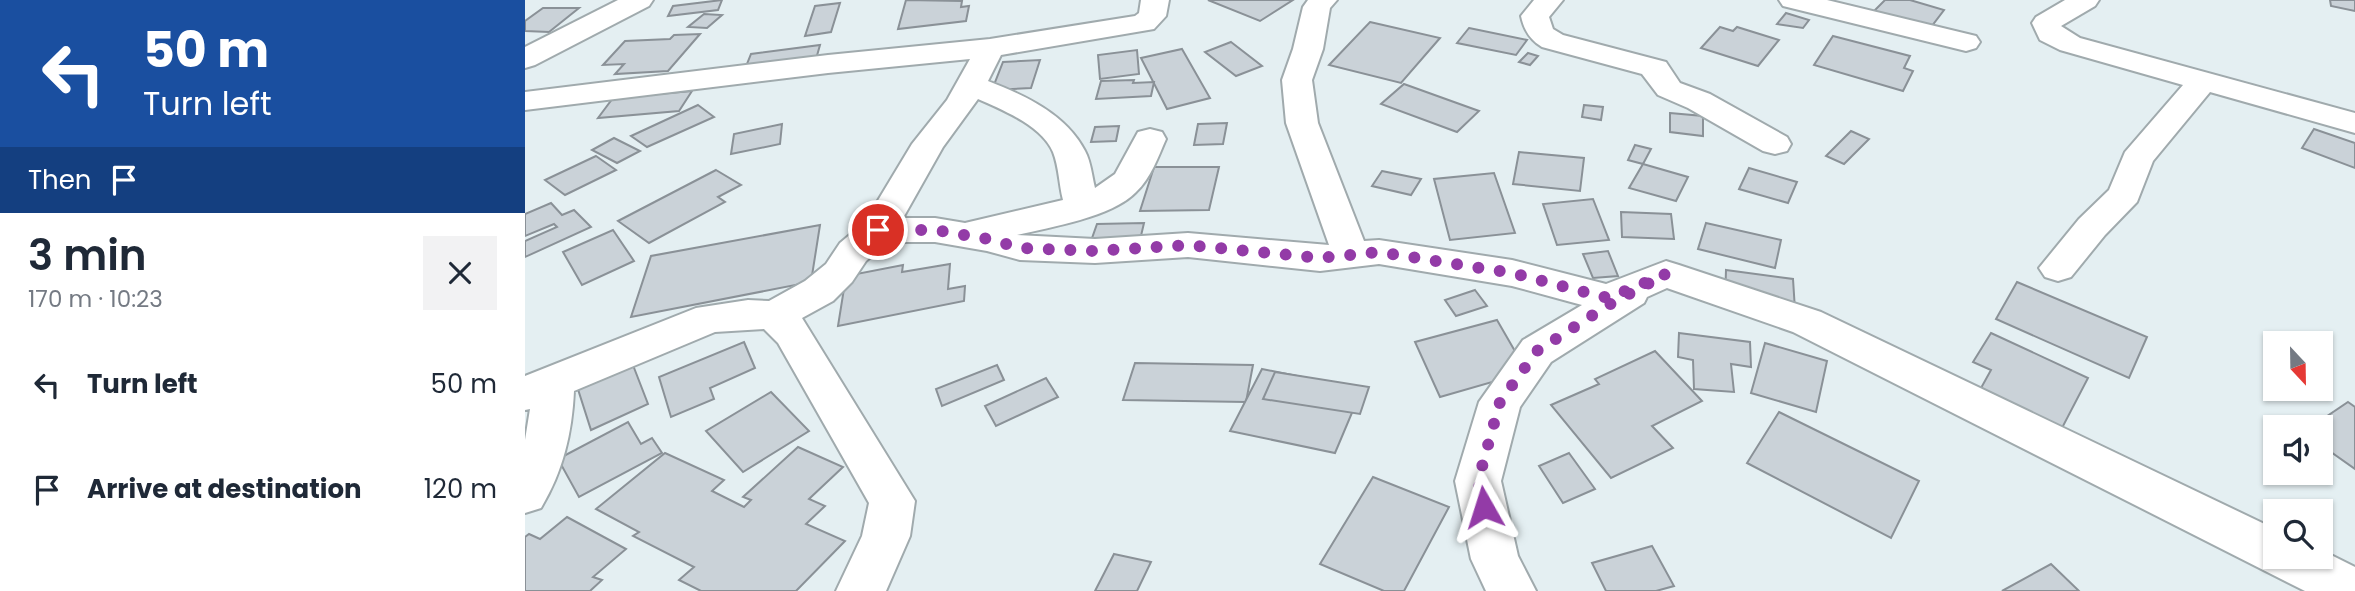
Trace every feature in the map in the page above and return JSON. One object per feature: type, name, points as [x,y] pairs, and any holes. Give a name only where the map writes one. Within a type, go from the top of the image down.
[{"type":"street","points":[[525,59],[639,0]]},
{"type":"street","points":[[525,101],[828,64],[990,48],[1143,23],[1152,16],[1155,0]]},
{"type":"street","points":[[1323,0],[1317,7],[1308,49],[1297,80],[1301,123],[1318,171],[1337,212],[1350,255]]},
{"type":"street","points":[[1549,0],[1535,16],[1538,27],[1546,37],[1566,45],[1655,68],[1669,89],[1699,101],[1776,144]]},
{"type":"street","points":[[1793,0],[1966,42]]},
{"type":"street","points":[[2085,0],[2046,23],[2050,34],[2070,44],[2201,83],[2355,123]]},
{"type":"street","points":[[775,317],[819,290],[839,273],[853,252],[878,230],[928,144],[961,103],[990,48]]},
{"type":"street","points":[[2058,268],[2125,194],[2137,159],[2201,83]]},
{"type":"street","points":[[970,85],[1014,104],[1037,118],[1064,142],[1071,155],[1075,185],[1082,205]]},
{"type":"street","points":[[965,234],[1095,201],[1122,187],[1135,169],[1150,139]]},
{"type":"street","points":[[878,230],[935,230],[965,234],[1020,248],[1095,251],[1188,245],[1320,258],[1379,252],[1512,273],[1608,298],[1666,274],[1807,322],[2263,546]]},
{"type":"street","points":[[1511,591],[1495,559],[1478,481],[1500,402],[1537,351],[1607,306],[1666,274]]},
{"type":"street","points":[[525,494],[541,465],[546,445],[539,388],[710,318],[748,314],[775,317],[792,333],[892,501],[886,536],[861,591]]},
{"type":"street","points":[[2310,569],[2354,591]]},
{"type":"building","points":[[722,0],[718,10],[668,16],[673,6]]},
{"type":"building","points":[[906,0],[962,1],[961,7],[969,6],[966,21],[898,29]]},
{"type":"building","points":[[1208,0],[1293,0],[1260,21]]},
{"type":"building","points":[[1885,0],[1910,0],[1944,10],[1928,31],[1872,13]]},
{"type":"building","points":[[2330,0],[2355,0],[2355,11],[2331,6]]},
{"type":"building","points":[[840,3],[831,32],[805,36],[815,6]]},
{"type":"building","points":[[543,8],[579,8],[549,32],[525,31],[525,21]]},
{"type":"building","points":[[1786,13],[1809,20],[1803,28],[1777,24]]},
{"type":"building","points":[[704,14],[722,15],[707,28],[688,27]]},
{"type":"building","points":[[1370,22],[1440,38],[1401,83],[1329,65]]},
{"type":"building","points":[[1720,27],[1733,31],[1737,27],[1779,40],[1758,66],[1701,48]]},
{"type":"building","points":[[1469,28],[1527,40],[1516,55],[1457,43]]},
{"type":"building","points":[[700,34],[668,71],[615,74],[624,64],[603,65],[625,41],[670,39],[674,35]]},
{"type":"building","points":[[1833,36],[1910,56],[1904,68],[1913,71],[1903,91],[1814,65]]},
{"type":"building","points":[[1231,42],[1262,66],[1236,76],[1205,52]]},
{"type":"building","points":[[820,45],[816,59],[745,69],[751,54]]},
{"type":"building","points":[[1182,49],[1210,98],[1167,109],[1141,58]]},
{"type":"building","points":[[1137,50],[1139,74],[1100,79],[1098,55]]},
{"type":"building","points":[[1528,53],[1538,56],[1530,65],[1519,62]]},
{"type":"building","points":[[1040,60],[1031,88],[992,90],[1003,62]]},
{"type":"building","points":[[1134,80],[1133,83],[1154,82],[1151,96],[1096,99],[1101,81]]},
{"type":"building","points":[[1404,84],[1479,111],[1457,132],[1381,104]]},
{"type":"building","points":[[692,91],[679,111],[598,118],[613,98]]},
{"type":"building","points":[[698,105],[714,117],[647,147],[631,136]]},
{"type":"building","points":[[1584,105],[1603,107],[1601,120],[1582,117]]},
{"type":"building","points":[[1670,113],[1703,116],[1703,136],[1670,132]]},
{"type":"building","points":[[1227,123],[1223,144],[1194,145],[1198,124]]},
{"type":"building","points":[[782,124],[780,144],[731,154],[734,134]]},
{"type":"building","points":[[1119,126],[1116,141],[1091,142],[1095,127]]},
{"type":"building","points":[[2314,129],[2355,143],[2355,168],[2302,148]]},
{"type":"building","points":[[1851,131],[1869,139],[1844,164],[1826,156]]},
{"type":"building","points":[[614,138],[640,151],[617,163],[592,150]]},
{"type":"building","points":[[1635,145],[1651,149],[1643,164],[1628,160]]},
{"type":"building","points":[[1519,152],[1584,158],[1580,191],[1513,184]]},
{"type":"building","points":[[596,156],[616,170],[565,195],[545,180]]},
{"type":"building","points":[[1643,164],[1688,177],[1676,201],[1629,188]]},
{"type":"building","points":[[1154,167],[1219,167],[1209,210],[1140,211]]},
{"type":"building","points":[[1749,168],[1797,182],[1788,203],[1739,189]]},
{"type":"building","points":[[716,170],[741,185],[718,197],[725,202],[649,243],[618,221]]},
{"type":"building","points":[[1382,171],[1421,179],[1411,195],[1372,186]]},
{"type":"building","points":[[1494,173],[1515,233],[1450,240],[1434,179]]},
{"type":"building","points":[[1593,199],[1609,240],[1557,245],[1543,204]]},
{"type":"building","points":[[551,203],[562,215],[574,210],[591,227],[525,257],[525,241],[557,227],[554,224],[525,236],[525,214]]},
{"type":"building","points":[[1621,212],[1671,214],[1674,239],[1622,237]]},
{"type":"building","points":[[1144,223],[1140,240],[1091,241],[1097,224]]},
{"type":"building","points":[[1706,223],[1781,240],[1775,268],[1698,249]]},
{"type":"building","points":[[820,225],[811,282],[631,317],[651,256]]},
{"type":"building","points":[[613,230],[634,261],[582,285],[563,252]]},
{"type":"building","points":[[1608,251],[1618,276],[1593,278],[1583,254]]},
{"type":"building","points":[[950,264],[948,289],[965,286],[964,301],[838,326],[846,276],[903,265],[902,272]]},
{"type":"building","points":[[1726,270],[1793,279],[1795,310],[1725,301]]},
{"type":"building","points":[[2017,282],[2147,337],[2129,378],[1996,319]]},
{"type":"building","points":[[1475,290],[1487,306],[1456,316],[1445,300]]},
{"type":"building","points":[[1497,320],[1527,372],[1440,397],[1415,342]]},
{"type":"building","points":[[1679,333],[1750,342],[1751,367],[1731,364],[1734,392],[1694,389],[1693,360],[1678,357]]},
{"type":"building","points":[[1991,333],[2088,378],[2062,428],[1981,388],[1991,370],[1973,362]]},
{"type":"building","points":[[744,342],[755,368],[710,388],[714,399],[671,417],[659,377]]},
{"type":"building","points":[[1765,343],[1827,361],[1816,412],[1751,393]]},
{"type":"building","points":[[1655,351],[1702,401],[1652,426],[1673,448],[1611,478],[1551,405],[1599,384],[1595,379]]},
{"type":"building","points":[[631,360],[648,404],[591,430],[576,383]]},
{"type":"building","points":[[1135,363],[1253,365],[1246,402],[1123,400]]},
{"type":"building","points":[[997,365],[1004,380],[942,406],[936,389]]},
{"type":"building","points":[[1262,369],[1362,389],[1335,453],[1230,431]]},
{"type":"building","points":[[1275,372],[1369,387],[1360,414],[1263,399]]},
{"type":"building","points":[[1046,378],[1058,397],[996,426],[985,406]]},
{"type":"building","points":[[771,392],[809,431],[743,472],[706,431]]},
{"type":"building","points":[[2348,402],[2355,407],[2355,469],[2333,453],[2333,415],[2329,415]]},
{"type":"building","points":[[1779,412],[1919,481],[1891,538],[1747,463]]},
{"type":"building","points":[[628,422],[641,444],[652,438],[662,453],[579,497],[558,459]]},
{"type":"building","points":[[798,447],[843,467],[809,499],[825,506],[806,524],[845,541],[796,591],[701,591],[679,580],[694,567],[633,536],[639,532],[596,509],[665,453],[724,480],[712,491],[744,507],[751,500],[743,497]]},
{"type":"building","points":[[1569,453],[1595,489],[1563,503],[1539,466]]},
{"type":"building","points":[[1373,477],[1449,507],[1404,591],[1384,591],[1320,564]]},
{"type":"building","points":[[567,517],[626,549],[593,577],[602,580],[590,591],[525,591],[525,537],[529,534],[540,539]]},
{"type":"building","points":[[1652,546],[1674,586],[1656,591],[1606,591],[1592,563]]},
{"type":"building","points":[[1114,554],[1151,562],[1137,591],[1095,591]]},
{"type":"building","points":[[2051,564],[2079,591],[2002,591]]},
{"type":"route","points":[[878,230],[935,230],[988,239],[1020,248],[1095,251],[1188,245],[1320,258],[1379,252],[1512,273],[1608,298],[1666,274],[1607,306],[1537,351],[1500,402],[1478,481],[1484,507]]}]
